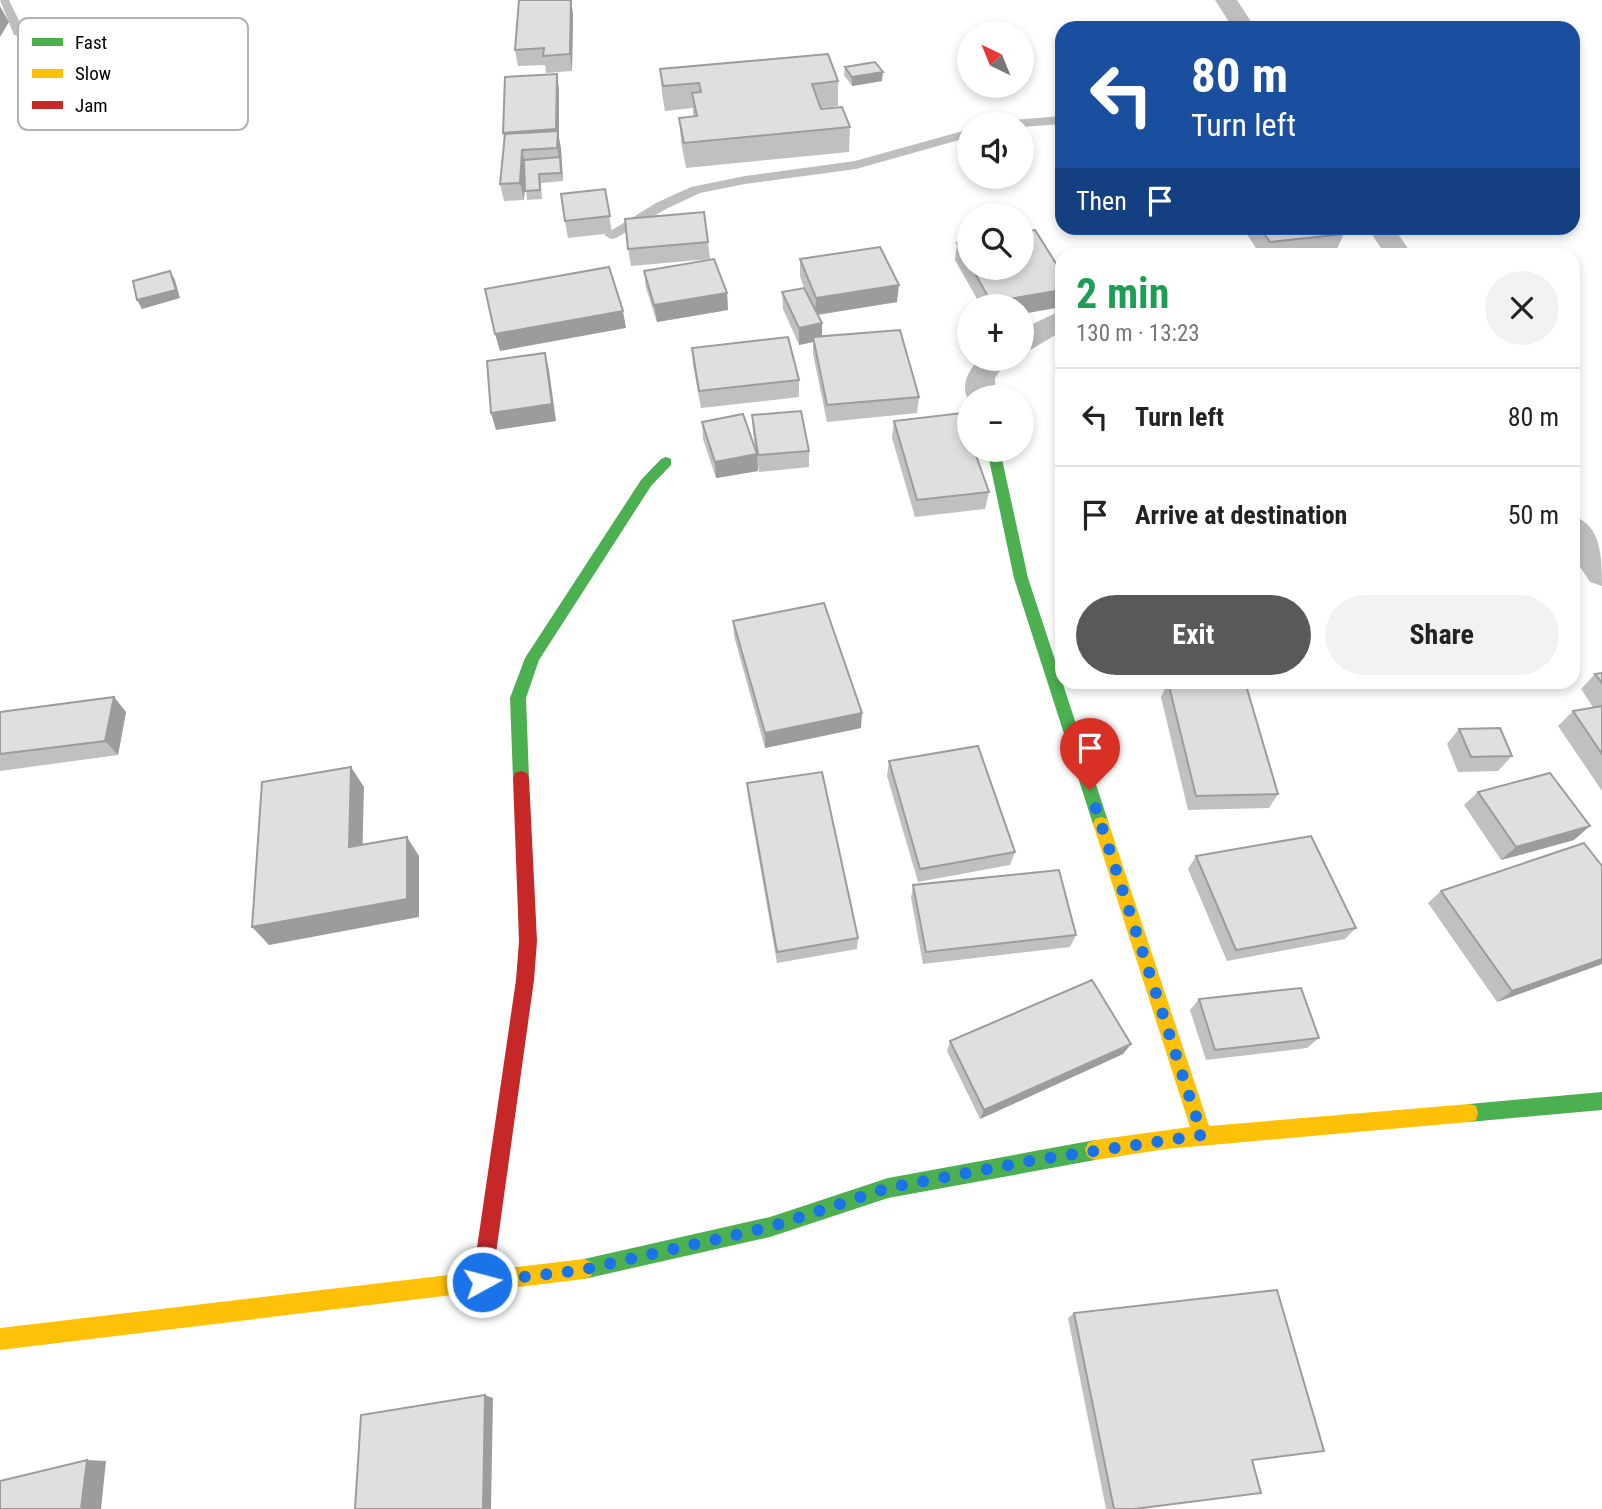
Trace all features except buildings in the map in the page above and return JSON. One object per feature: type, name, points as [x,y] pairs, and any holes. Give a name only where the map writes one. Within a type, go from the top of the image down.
[{"type":"street","points":[[1226,0],[1240,21]]},
{"type":"street","points":[[1034,335],[1055,323]]},
{"type":"street","points":[[482,1282],[528,940],[518,698],[532,658],[552,625],[646,483],[666,462]]},
{"type":"street","points":[[996,462],[1021,578],[1055,683]]},
{"type":"street","points":[[1580,539],[1602,573]]},
{"type":"street","points":[[1057,689],[1202,1135]]},
{"type":"street","points":[[0,1339],[582,1270],[757,1230],[888,1188],[1035,1160],[1202,1135],[1602,1101]]},
{"type":"lane","points":[[4,0],[18,31]]},
{"type":"lane","points":[[1034,122],[1055,121]]},
{"type":"lane","points":[[611,235],[661,206],[696,190],[745,180],[856,165],[957,136]]},
{"type":"traffic: fast","points":[[521,778],[518,698],[532,658],[646,483],[666,462]]},
{"type":"traffic: fast","points":[[996,462],[1021,578],[1055,683]]},
{"type":"traffic: fast","points":[[1057,689],[1101,824]]},
{"type":"traffic: fast","points":[[1469,1113],[1602,1101]]},
{"type":"traffic: fast","points":[[584,1269],[770,1227],[888,1188],[1095,1150]]},
{"type":"traffic: slow","points":[[1101,824],[1202,1135]]},
{"type":"traffic: slow","points":[[1095,1150],[1166,1139],[1469,1113]]},
{"type":"traffic: slow","points":[[0,1339],[584,1269]]},
{"type":"traffic: jam","points":[[482,1282],[525,980],[528,941],[521,778]]},
{"type":"route","points":[[482,1282],[582,1270],[770,1227],[888,1188],[1035,1160],[1202,1135],[1090,790]]}]
